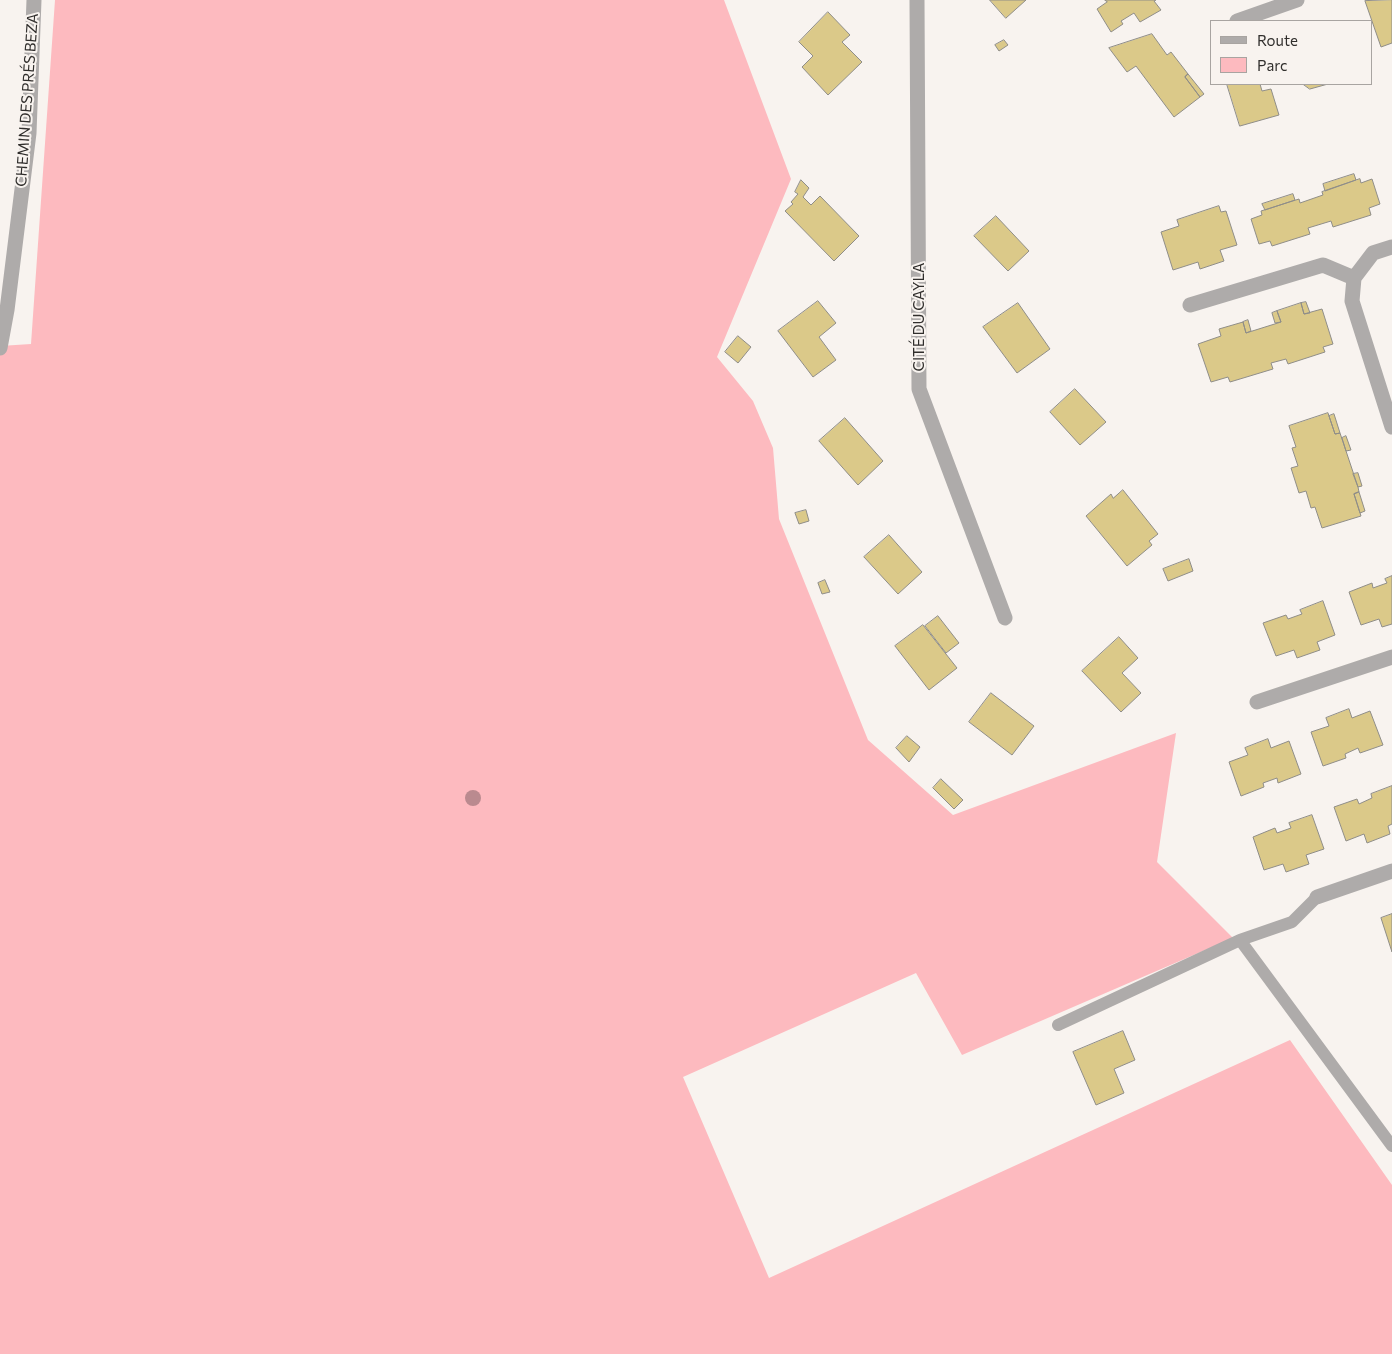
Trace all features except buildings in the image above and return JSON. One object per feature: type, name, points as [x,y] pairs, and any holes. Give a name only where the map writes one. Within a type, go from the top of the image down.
[{"type":"street","name":"CHEMIN DES PRÉS BEZA","points":[[0,348],[7,310],[28,132],[34,0]]},
{"type":"street","name":"CITÉ DU CAYLA","points":[[917,0],[919,389],[1005,618]]},
{"type":"street","points":[[1240,20],[1297,0]]},
{"type":"street","points":[[1392,247],[1373,253],[1354,278],[1352,301],[1392,427]]},
{"type":"street","points":[[1190,305],[1323,265],[1354,278]]},
{"type":"street","points":[[1257,702],[1392,657]]},
{"type":"street","points":[[1317,897],[1392,871]]},
{"type":"lane","points":[[1058,1025],[1240,940],[1292,922],[1317,897]]},
{"type":"lane","points":[[1240,940],[1392,1146]]},
{"type":"green space","points":[[55,0],[724,0],[791,179],[717,357],[753,401],[773,448],[779,519],[868,740],[953,815],[1176,733],[1157,862],[1233,938],[962,1055],[916,973],[683,1077],[769,1278],[1290,1040],[1392,1185],[1392,1354],[0,1354],[0,346],[31,344]]}]
